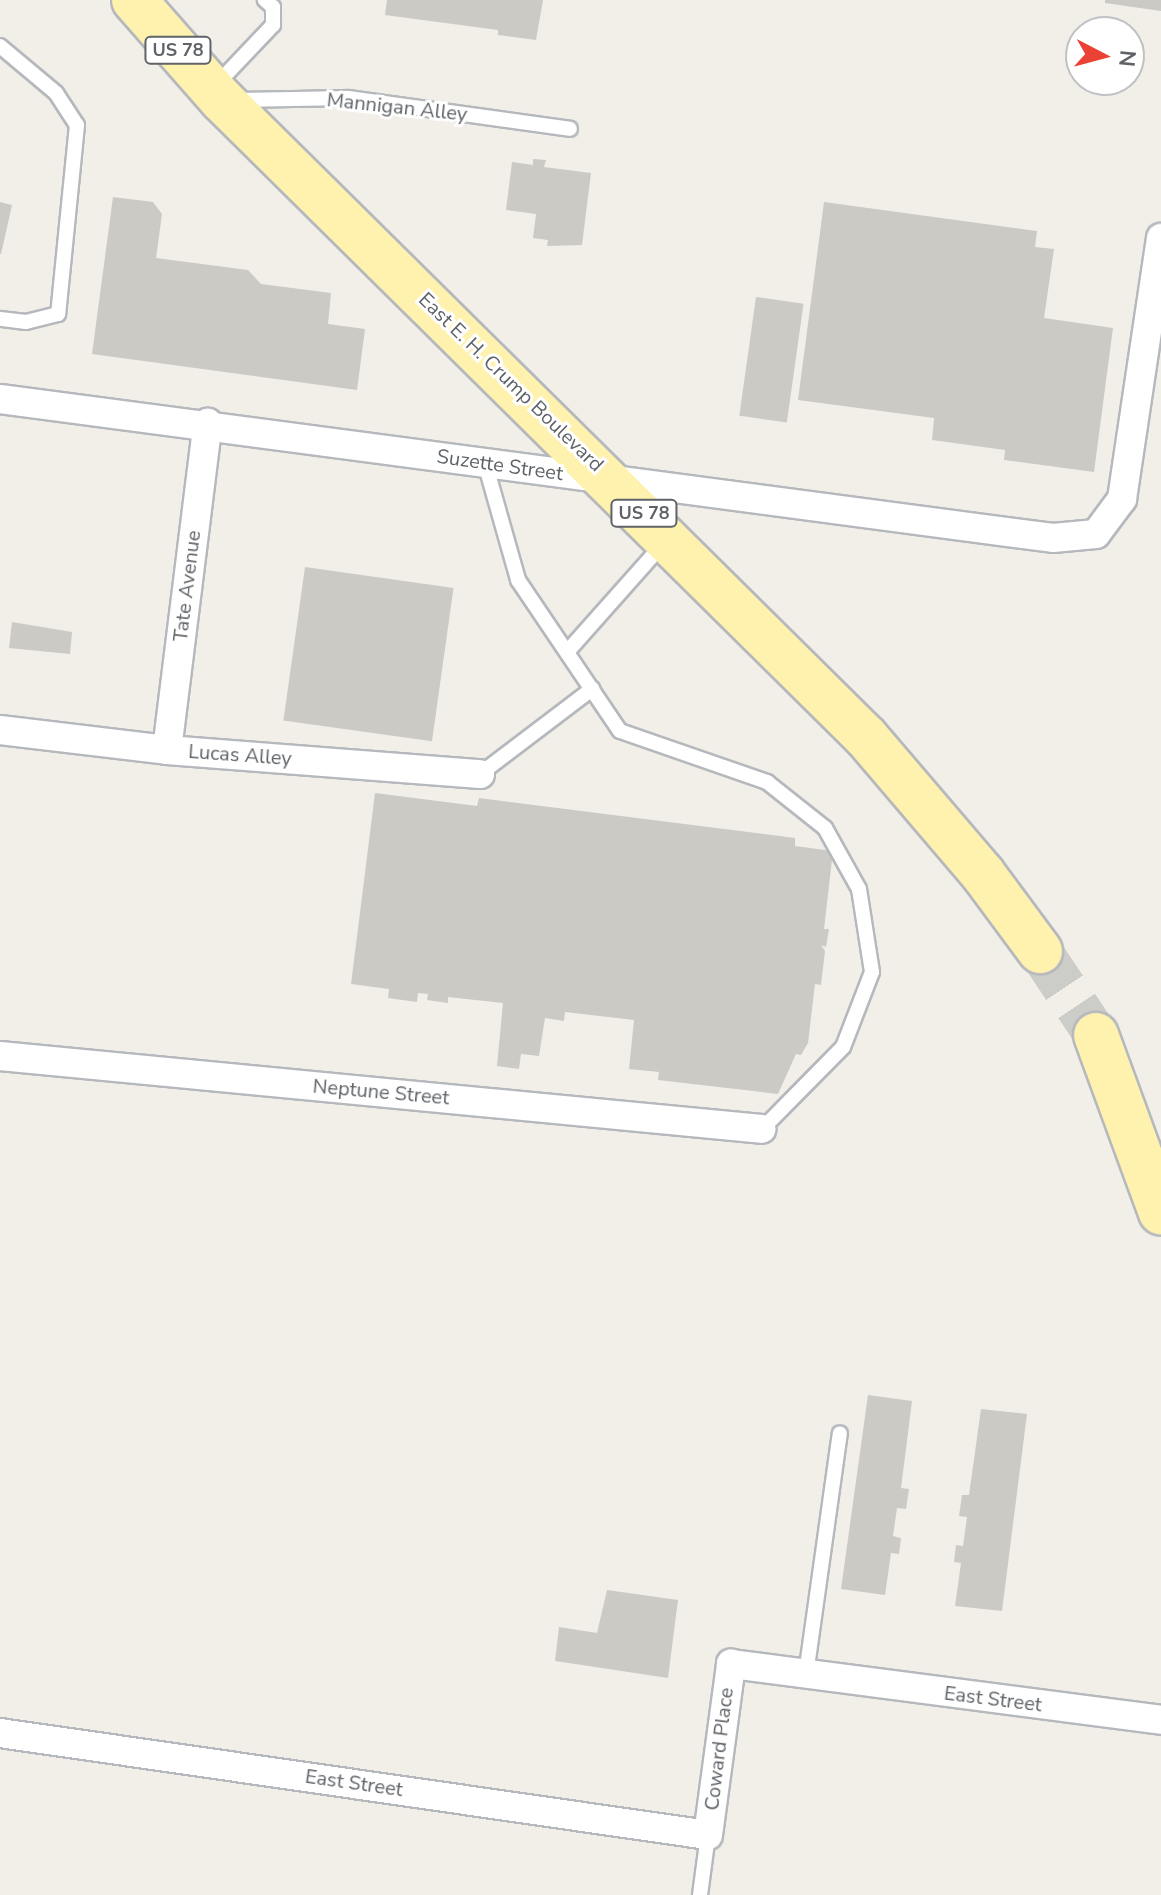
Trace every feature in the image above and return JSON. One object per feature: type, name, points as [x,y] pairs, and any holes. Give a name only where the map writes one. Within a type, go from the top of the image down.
[{"type":"main road","name":"East E. H. Crump Boulevard","points":[[134,0],[217,94],[612,480],[866,737],[983,874],[1040,951]]},
{"type":"main road","points":[[1096,1035],[1161,1213]]},
{"type":"street","name":"Suzette Street","points":[[0,399],[208,423],[1053,538],[1096,534],[1122,499],[1161,238]]},
{"type":"street","name":"Tate Avenue","points":[[167,750],[208,423]]},
{"type":"street","name":"Lucas Alley","points":[[0,730],[167,750],[480,774]]},
{"type":"street","name":"Neptune Street","points":[[0,1056],[762,1129]]},
{"type":"street","name":"East Street","points":[[731,1664],[1161,1720]]},
{"type":"street","name":"Coward Place","points":[[708,1835],[731,1664]]},
{"type":"street","name":"East Street","points":[[0,1733],[708,1835]]},
{"type":"lane","points":[[217,94],[273,25],[273,7],[265,0]]},
{"type":"lane","points":[[0,46],[56,93],[77,125],[58,314],[26,322],[0,319]]},
{"type":"lane","name":"Mannigan Alley","points":[[217,94],[348,98],[570,129]]},
{"type":"lane","points":[[485,463],[518,580],[620,731],[767,782],[825,828],[859,889],[872,972],[843,1047],[762,1129]]},
{"type":"lane","points":[[567,652],[669,538]]},
{"type":"lane","points":[[480,774],[592,689]]},
{"type":"lane","points":[[806,1674],[840,1433]]},
{"type":"lane","points":[[700,1895],[708,1835]]},
{"type":"building","points":[[387,0],[543,0],[536,40],[498,35],[498,30],[385,15]]},
{"type":"building","points":[[1105,0],[1161,0],[1161,11],[1105,3]]},
{"type":"building","points":[[533,159],[546,160],[544,167],[591,173],[582,245],[547,246],[548,240],[533,238],[536,214],[506,210],[512,162],[533,165]]},
{"type":"building","points":[[113,197],[153,202],[162,214],[156,258],[248,270],[261,284],[331,293],[328,324],[365,329],[357,390],[92,354]]},
{"type":"building","points":[[0,202],[12,205],[1,254],[0,254]]},
{"type":"building","points":[[824,202],[1037,231],[1035,247],[1054,249],[1044,318],[1113,328],[1094,472],[1004,460],[1005,450],[932,440],[934,418],[798,400]]},
{"type":"building","points":[[756,297],[804,304],[787,423],[739,416]]},
{"type":"building","points":[[305,567],[454,588],[432,741],[283,720]]},
{"type":"building","points":[[12,622],[72,632],[70,654],[9,648]]},
{"type":"building","points":[[375,793],[477,806],[479,798],[795,838],[795,846],[833,851],[824,929],[829,929],[826,947],[821,945],[825,951],[821,985],[815,984],[808,1043],[801,1055],[796,1054],[778,1094],[658,1080],[659,1072],[629,1069],[634,1020],[565,1012],[564,1021],[545,1018],[539,1056],[521,1054],[519,1069],[497,1066],[503,1003],[448,997],[448,1003],[427,1000],[428,994],[418,993],[417,1002],[388,998],[389,989],[351,984]]},
{"type":"building","points":[[868,1395],[912,1401],[901,1488],[909,1489],[906,1509],[897,1508],[893,1536],[901,1538],[899,1554],[891,1553],[885,1595],[841,1589]]},
{"type":"building","points":[[981,1409],[1027,1414],[1002,1611],[955,1606],[961,1563],[954,1562],[956,1545],[963,1546],[967,1517],[959,1516],[962,1495],[969,1495]]},
{"type":"building","points":[[607,1590],[678,1600],[668,1678],[555,1661],[559,1627],[597,1633]]},
{"type":"tunnel","points":[[1040,951],[1096,1035]]}]
